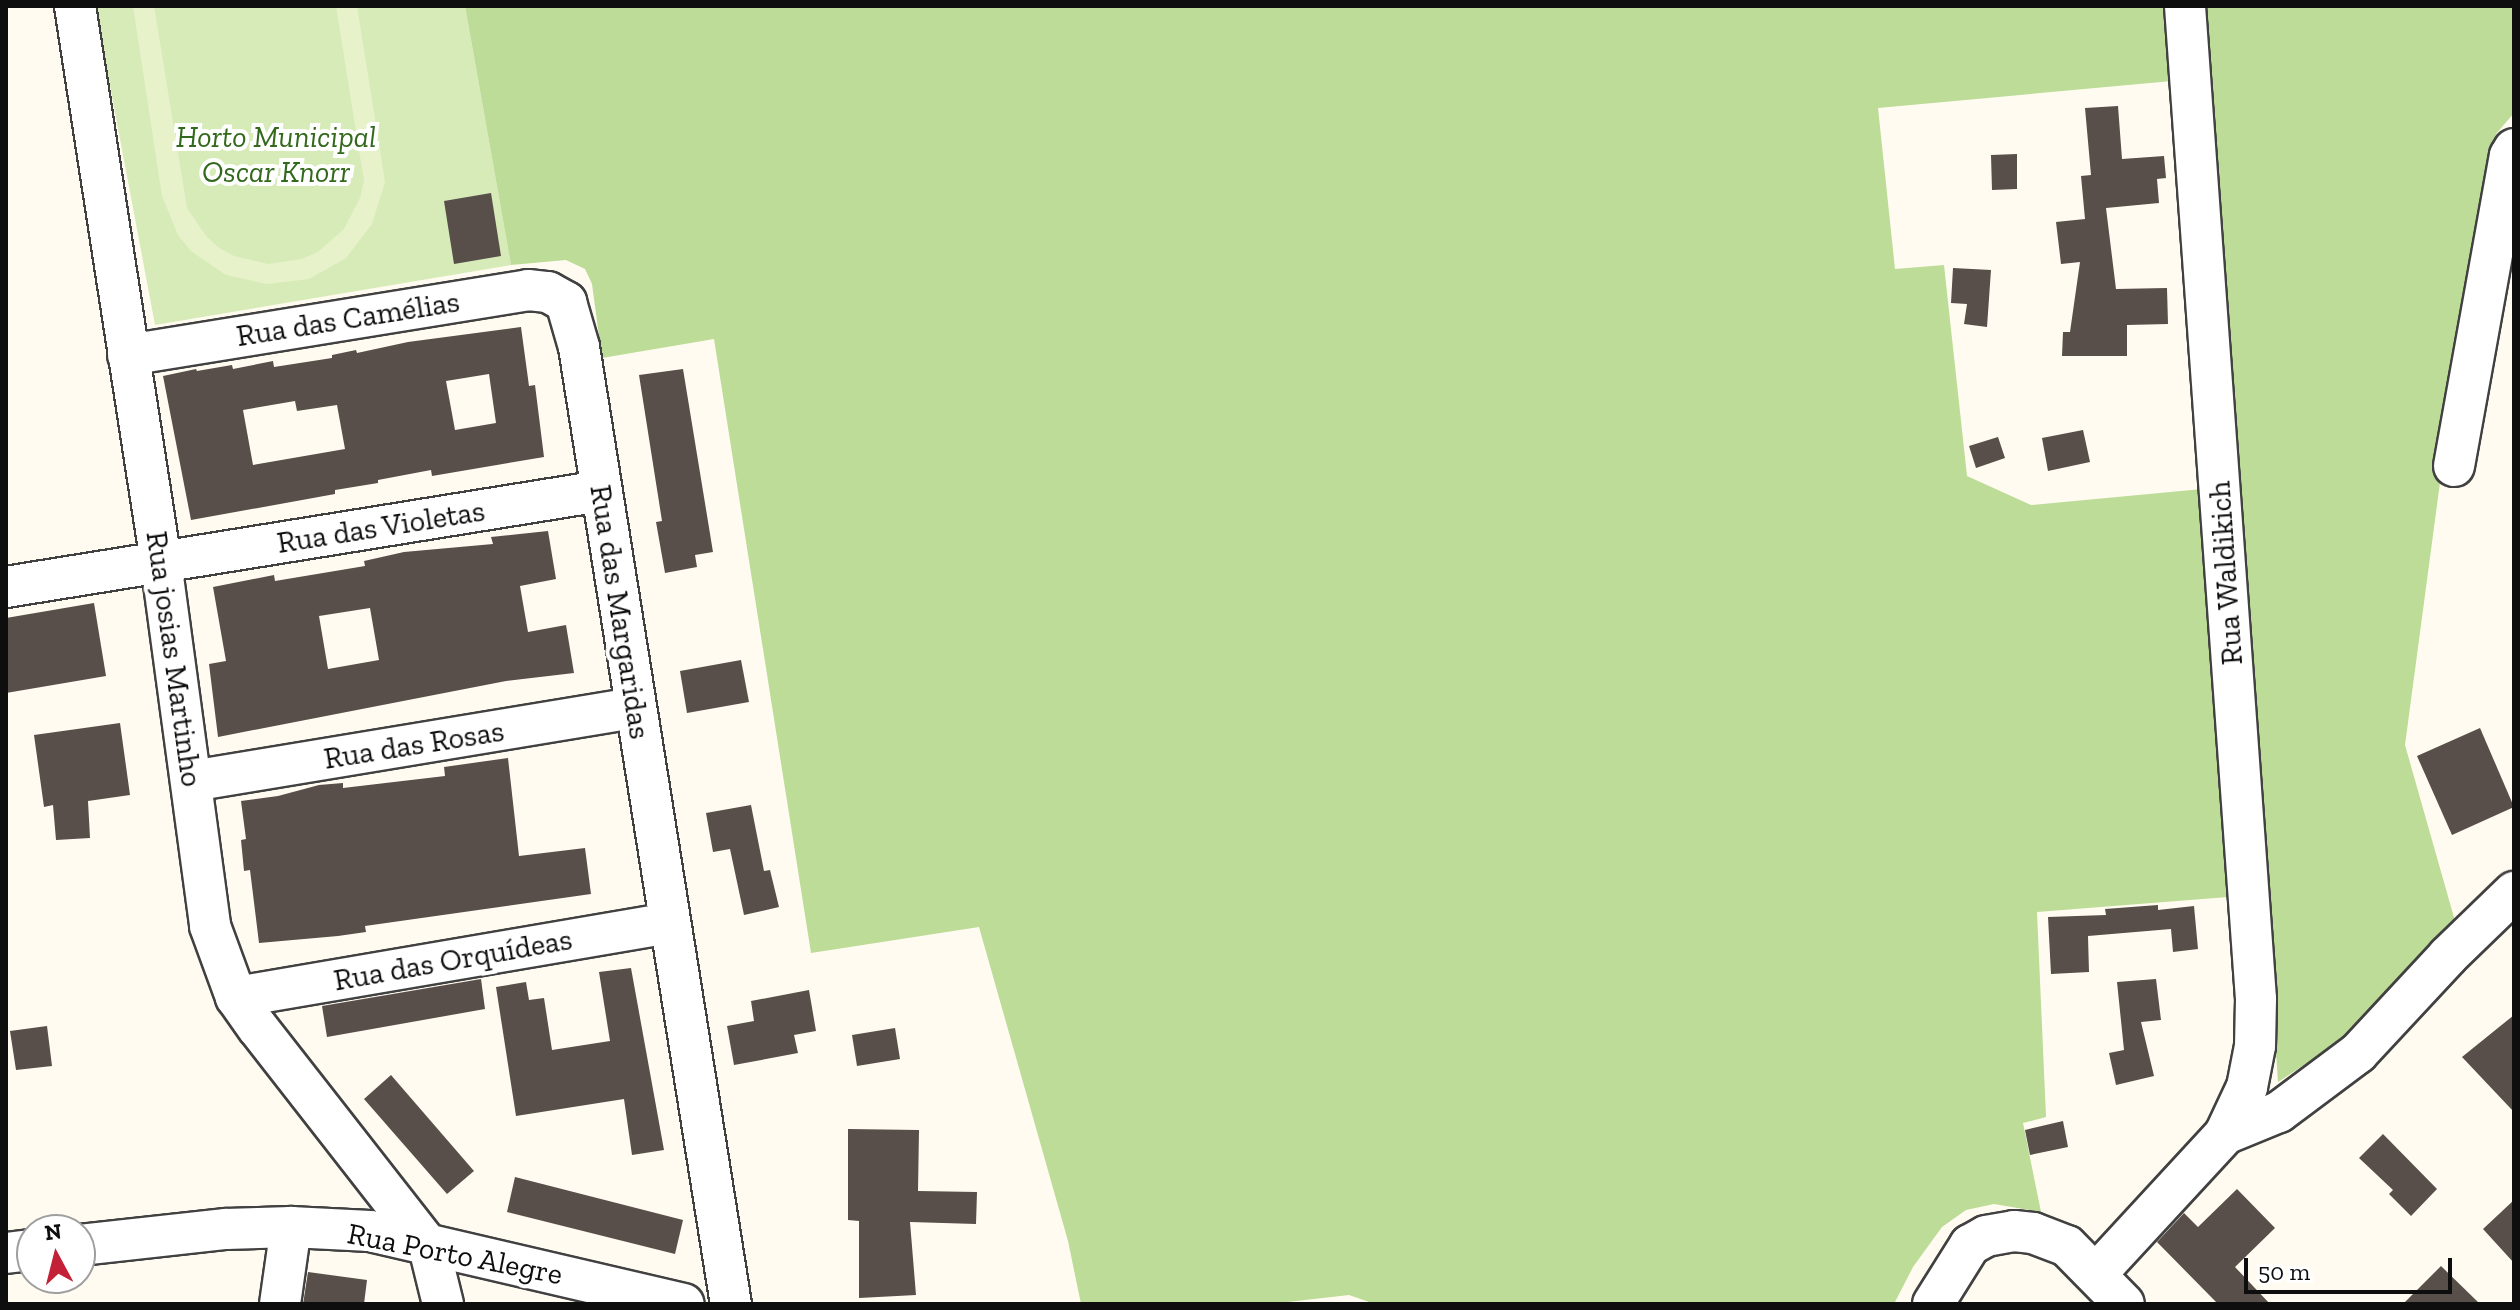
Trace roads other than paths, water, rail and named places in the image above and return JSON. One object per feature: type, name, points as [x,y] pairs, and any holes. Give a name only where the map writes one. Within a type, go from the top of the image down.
[{"type":"street","name":"Rua josias Martinho","points":[[75,6],[161,562],[210,926],[236,997],[429,1247]]},
{"type":"street","name":"Rua Waldikich","points":[[2185,6],[2256,999],[2255,1046],[2247,1087],[2225,1134]]},
{"type":"street","points":[[2454,466],[2510,156],[2514,149]]},
{"type":"street","name":"Rua das Camélias","points":[[128,355],[528,290],[548,292],[566,302]]},
{"type":"street","name":"Rua das Margaridas","points":[[566,302],[579,347],[731,1304]]},
{"type":"street","name":"Rua das Violetas","points":[[6,587],[601,491]]},
{"type":"street","name":"Rua das Rosas","points":[[192,781],[635,708]]},
{"type":"street","points":[[2096,1274],[2225,1134],[2279,1112],[2358,1053],[2448,956],[2513,896]]},
{"type":"street","name":"Rua das Orquídeas","points":[[236,997],[669,923]]},
{"type":"street","points":[[280,1304],[291,1227]]},
{"type":"street","name":"Rua Porto Alegre","points":[[96,1243],[226,1229],[291,1227],[370,1231],[684,1304]]},
{"type":"street","points":[[1933,1304],[1970,1245],[1997,1234],[2024,1232],[2058,1241],[2076,1252],[2124,1304]]},
{"type":"street","points":[[429,1247],[443,1304]]},
{"type":"park label","name":"Horto Municipal Oscar Knorr","points":[[276,154]]}]
